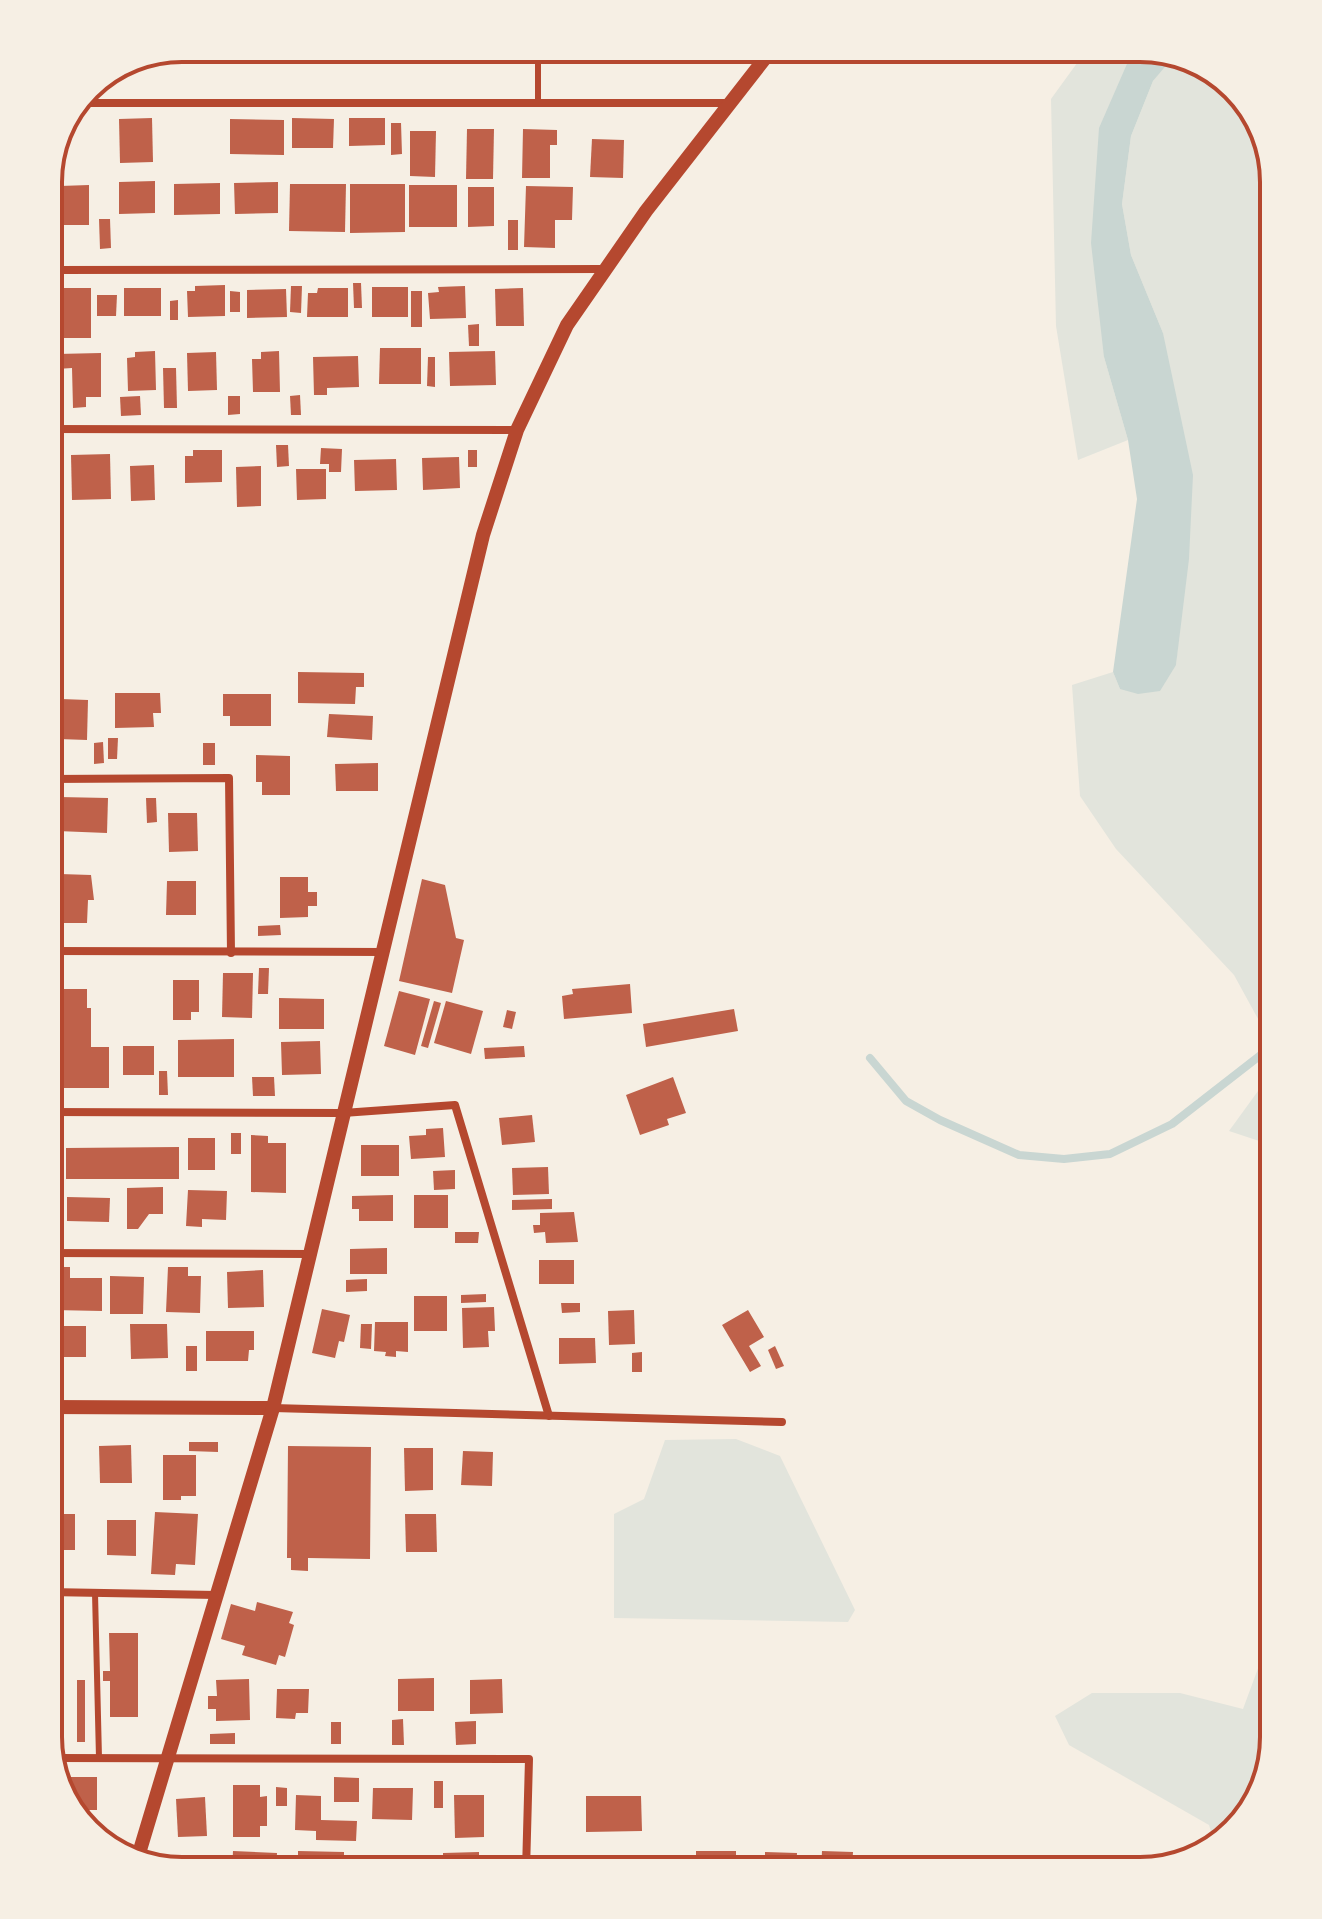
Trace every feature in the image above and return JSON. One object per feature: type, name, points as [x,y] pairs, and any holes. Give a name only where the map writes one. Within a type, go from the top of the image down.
[{"type":"street","points":[[140,1849],[273,1408],[483,535],[517,430],[567,325],[604,269],[762,62]]},
{"type":"street","points":[[93,103],[729,103]]},
{"type":"street","points":[[62,270],[604,269]]},
{"type":"street","points":[[62,429],[517,430]]},
{"type":"street","points":[[62,779],[229,778],[231,953]]},
{"type":"street","points":[[62,951],[383,952]]},
{"type":"street","points":[[62,1112],[343,1113],[455,1105],[549,1416]]},
{"type":"street","points":[[62,1253],[309,1254]]},
{"type":"street","points":[[62,1407],[273,1408],[782,1422]]},
{"type":"street","points":[[62,1592],[216,1595]]},
{"type":"street","points":[[64,1758],[529,1759],[526,1857]]},
{"type":"lane","points":[[538,62],[538,103]]},
{"type":"lane","points":[[95,1593],[99,1758]]},
{"type":"shaded area","points":[[1078,62],[1130,62],[1104,357],[1128,440],[1078,460],[1056,326],[1051,99]]},
{"type":"shaded area","points":[[1128,62],[1166,65],[1153,81],[1131,136],[1122,204],[1131,255],[1163,333],[1193,475],[1189,559],[1176,665],[1160,691],[1138,694],[1120,689],[1113,672],[1137,499],[1128,440],[1104,357],[1091,243],[1099,128]]},
{"type":"shaded area","points":[[1165,65],[1186,71],[1213,87],[1244,122],[1259,166],[1260,1022],[1234,975],[1116,849],[1080,796],[1072,685],[1113,672],[1120,689],[1176,665],[1179,633],[1163,333],[1131,255],[1122,204],[1131,136],[1153,81]]},
{"type":"shaded area","points":[[1260,1088],[1260,1141],[1229,1131]]},
{"type":"shaded area","points":[[736,1439],[780,1456],[855,1610],[848,1622],[614,1618],[614,1514],[644,1499],[665,1440]]},
{"type":"shaded area","points":[[1260,1663],[1260,1737],[1256,1768],[1244,1797],[1225,1822],[1211,1833],[1209,1825],[1069,1745],[1055,1716],[1092,1693],[1180,1693],[1243,1709]]},
{"type":"building","points":[[152,118],[153,162],[120,163],[119,119]]},
{"type":"building","points":[[292,118],[334,119],[333,148],[292,148]]},
{"type":"building","points":[[349,118],[385,118],[385,145],[349,146]]},
{"type":"building","points":[[230,119],[284,120],[284,155],[230,154]]},
{"type":"building","points":[[391,123],[401,123],[402,154],[391,155]]},
{"type":"building","points":[[467,129],[494,129],[493,179],[466,179]]},
{"type":"building","points":[[523,129],[557,130],[557,145],[550,145],[550,178],[522,178]]},
{"type":"building","points":[[410,131],[436,131],[435,177],[410,176]]},
{"type":"building","points":[[592,139],[624,140],[623,178],[590,177]]},
{"type":"building","points":[[155,181],[155,213],[119,214],[119,182]]},
{"type":"building","points":[[278,182],[278,213],[235,214],[234,183]]},
{"type":"building","points":[[220,183],[220,214],[174,215],[174,184]]},
{"type":"building","points":[[290,184],[346,184],[345,232],[289,231]]},
{"type":"building","points":[[350,184],[405,184],[405,232],[350,233]]},
{"type":"building","points":[[89,185],[89,225],[62,225],[62,186]]},
{"type":"building","points":[[409,185],[457,185],[457,227],[409,227]]},
{"type":"building","points":[[526,186],[573,187],[572,220],[555,220],[555,248],[524,247]]},
{"type":"building","points":[[468,187],[494,187],[494,226],[468,227]]},
{"type":"building","points":[[99,219],[110,219],[111,248],[100,249]]},
{"type":"building","points":[[508,220],[518,220],[518,250],[508,250]]},
{"type":"building","points":[[353,283],[361,283],[362,308],[354,308]]},
{"type":"building","points":[[225,285],[225,316],[188,317],[187,291],[195,291],[195,286]]},
{"type":"building","points":[[291,286],[302,286],[301,313],[290,312]]},
{"type":"building","points":[[465,286],[466,318],[430,319],[428,293],[439,292],[438,287]]},
{"type":"building","points":[[372,287],[408,287],[408,317],[372,317]]},
{"type":"building","points":[[62,288],[91,288],[91,338],[62,338]]},
{"type":"building","points":[[124,288],[161,288],[161,316],[124,316]]},
{"type":"building","points":[[318,288],[348,288],[348,317],[307,317],[308,293],[317,293]]},
{"type":"building","points":[[523,288],[524,326],[496,326],[495,289]]},
{"type":"building","points":[[286,289],[287,317],[247,318],[247,290]]},
{"type":"building","points":[[230,291],[240,292],[240,312],[230,312]]},
{"type":"building","points":[[411,291],[422,291],[422,327],[411,327]]},
{"type":"building","points":[[97,295],[117,295],[116,316],[97,316]]},
{"type":"building","points":[[178,300],[178,320],[170,320],[170,301]]},
{"type":"building","points":[[479,324],[479,346],[469,346],[468,325]]},
{"type":"building","points":[[380,348],[421,348],[421,384],[379,384]]},
{"type":"building","points":[[155,351],[156,390],[128,391],[127,358],[135,357],[135,352]]},
{"type":"building","points":[[279,351],[280,392],[253,392],[252,359],[261,359],[261,352]]},
{"type":"building","points":[[495,351],[496,385],[450,386],[449,352]]},
{"type":"building","points":[[216,352],[217,390],[188,391],[187,353]]},
{"type":"building","points":[[101,353],[101,397],[86,397],[86,407],[73,408],[72,368],[62,369],[62,354]]},
{"type":"building","points":[[358,356],[359,387],[327,388],[327,395],[314,395],[313,357]]},
{"type":"building","points":[[428,357],[435,357],[435,387],[427,386]]},
{"type":"building","points":[[163,368],[176,368],[177,408],[164,408]]},
{"type":"building","points":[[300,395],[301,415],[291,415],[290,396]]},
{"type":"building","points":[[140,396],[141,415],[121,416],[120,397]]},
{"type":"building","points":[[228,396],[240,396],[240,414],[228,415]]},
{"type":"building","points":[[276,445],[288,445],[289,466],[277,467]]},
{"type":"building","points":[[321,448],[342,449],[341,472],[329,472],[329,464],[320,464]]},
{"type":"building","points":[[193,450],[222,450],[222,482],[185,483],[185,456],[193,456]]},
{"type":"building","points":[[468,450],[477,450],[477,467],[468,467]]},
{"type":"building","points":[[110,454],[111,499],[72,500],[71,455]]},
{"type":"building","points":[[459,457],[460,488],[423,490],[422,458]]},
{"type":"building","points":[[396,459],[397,490],[355,491],[354,460]]},
{"type":"building","points":[[154,465],[155,500],[131,501],[130,466]]},
{"type":"building","points":[[261,466],[261,506],[237,507],[236,467]]},
{"type":"building","points":[[296,469],[326,469],[326,499],[297,500]]},
{"type":"building","points":[[298,672],[364,673],[364,687],[356,687],[355,704],[298,703]]},
{"type":"building","points":[[115,693],[160,693],[161,713],[153,713],[154,727],[115,728]]},
{"type":"building","points":[[223,694],[271,694],[271,726],[230,726],[230,716],[223,716]]},
{"type":"building","points":[[62,699],[88,700],[87,740],[62,739]]},
{"type":"building","points":[[329,714],[373,716],[372,740],[327,737]]},
{"type":"building","points":[[108,738],[118,738],[117,759],[108,759]]},
{"type":"building","points":[[103,742],[104,763],[94,764],[94,743]]},
{"type":"building","points":[[203,743],[215,743],[215,765],[203,765]]},
{"type":"building","points":[[256,755],[290,756],[290,795],[262,795],[262,782],[256,782]]},
{"type":"building","points":[[378,763],[378,791],[336,791],[335,764]]},
{"type":"building","points":[[62,797],[108,798],[107,833],[62,831]]},
{"type":"building","points":[[146,798],[156,798],[157,822],[147,823]]},
{"type":"building","points":[[168,813],[197,813],[198,851],[169,852]]},
{"type":"building","points":[[62,874],[91,875],[94,900],[88,900],[87,923],[63,923]]},
{"type":"building","points":[[280,877],[308,877],[308,892],[317,892],[317,906],[308,906],[308,917],[280,918]]},
{"type":"building","points":[[422,879],[445,885],[456,938],[464,940],[452,993],[399,981]]},
{"type":"building","points":[[167,881],[196,881],[196,915],[166,915]]},
{"type":"building","points":[[280,925],[281,935],[258,936],[258,926]]},
{"type":"building","points":[[259,968],[269,968],[268,994],[258,994]]},
{"type":"building","points":[[223,973],[253,973],[252,1018],[222,1017]]},
{"type":"building","points":[[173,980],[199,980],[199,1012],[191,1012],[191,1020],[173,1020]]},
{"type":"building","points":[[630,984],[632,1013],[564,1019],[562,996],[573,994],[572,989]]},
{"type":"building","points":[[62,989],[87,989],[87,1008],[91,1008],[91,1047],[109,1047],[109,1088],[62,1088]]},
{"type":"building","points":[[399,991],[430,999],[415,1055],[384,1046]]},
{"type":"building","points":[[279,998],[324,999],[324,1029],[279,1029]]},
{"type":"building","points":[[434,1001],[441,1003],[428,1048],[421,1046]]},
{"type":"building","points":[[446,1001],[483,1011],[471,1054],[434,1043]]},
{"type":"building","points":[[734,1009],[738,1031],[646,1047],[643,1024]]},
{"type":"building","points":[[507,1010],[516,1012],[512,1029],[503,1027]]},
{"type":"building","points":[[234,1039],[234,1077],[178,1077],[178,1040]]},
{"type":"building","points":[[320,1041],[321,1074],[282,1075],[281,1042]]},
{"type":"building","points":[[123,1046],[154,1046],[154,1075],[123,1075]]},
{"type":"building","points":[[524,1046],[525,1057],[485,1059],[484,1048]]},
{"type":"building","points":[[159,1071],[167,1071],[168,1095],[159,1095]]},
{"type":"building","points":[[252,1077],[274,1077],[275,1096],[253,1096]]},
{"type":"building","points":[[673,1077],[686,1113],[667,1119],[669,1125],[640,1135],[626,1095]]},
{"type":"building","points":[[532,1115],[535,1142],[502,1145],[499,1118]]},
{"type":"building","points":[[443,1128],[445,1157],[411,1159],[409,1136],[426,1135],[426,1129]]},
{"type":"building","points":[[231,1133],[241,1133],[241,1154],[231,1154]]},
{"type":"building","points":[[251,1135],[268,1136],[268,1143],[286,1143],[286,1193],[251,1192]]},
{"type":"building","points":[[188,1138],[215,1138],[215,1170],[188,1170]]},
{"type":"building","points":[[361,1145],[399,1145],[399,1176],[361,1176]]},
{"type":"building","points":[[179,1147],[179,1179],[66,1179],[66,1148]]},
{"type":"building","points":[[548,1167],[549,1194],[513,1195],[512,1168]]},
{"type":"building","points":[[455,1170],[455,1189],[434,1190],[433,1171]]},
{"type":"building","points":[[163,1187],[163,1214],[149,1214],[138,1229],[127,1229],[127,1188]]},
{"type":"building","points":[[188,1190],[227,1191],[226,1220],[202,1219],[202,1227],[186,1226]]},
{"type":"building","points":[[393,1195],[393,1221],[359,1221],[359,1209],[352,1209],[352,1196]]},
{"type":"building","points":[[414,1195],[448,1195],[448,1228],[414,1228]]},
{"type":"building","points":[[67,1197],[110,1198],[109,1222],[67,1221]]},
{"type":"building","points":[[552,1199],[552,1209],[512,1210],[512,1200]]},
{"type":"building","points":[[574,1212],[578,1242],[546,1243],[545,1232],[534,1233],[533,1225],[540,1225],[540,1213]]},
{"type":"building","points":[[455,1232],[479,1232],[478,1243],[455,1243]]},
{"type":"building","points":[[387,1248],[387,1274],[350,1274],[350,1249]]},
{"type":"building","points":[[539,1260],[574,1260],[574,1284],[539,1284]]},
{"type":"building","points":[[62,1267],[70,1267],[70,1278],[102,1278],[102,1311],[62,1310]]},
{"type":"building","points":[[168,1267],[188,1267],[188,1276],[201,1276],[200,1313],[166,1312]]},
{"type":"building","points":[[263,1270],[264,1307],[228,1308],[227,1272]]},
{"type":"building","points":[[110,1276],[144,1277],[143,1314],[110,1314]]},
{"type":"building","points":[[367,1279],[367,1291],[346,1292],[346,1280]]},
{"type":"building","points":[[486,1294],[486,1302],[461,1303],[461,1295]]},
{"type":"building","points":[[414,1296],[447,1296],[447,1331],[414,1331]]},
{"type":"building","points":[[561,1303],[580,1303],[580,1312],[562,1313]]},
{"type":"building","points":[[494,1307],[495,1331],[488,1331],[489,1347],[463,1348],[462,1308]]},
{"type":"building","points":[[322,1309],[350,1315],[344,1342],[339,1341],[335,1358],[312,1353]]},
{"type":"building","points":[[634,1310],[635,1344],[609,1345],[608,1311]]},
{"type":"building","points":[[748,1310],[764,1337],[749,1346],[761,1366],[750,1372],[722,1325]]},
{"type":"building","points":[[375,1322],[408,1322],[408,1352],[396,1351],[396,1357],[374,1351]]},
{"type":"building","points":[[130,1324],[167,1324],[168,1358],[131,1359]]},
{"type":"building","points":[[361,1324],[372,1324],[371,1349],[360,1348]]},
{"type":"building","points":[[62,1326],[86,1326],[86,1357],[62,1357]]},
{"type":"building","points":[[206,1331],[254,1331],[254,1350],[249,1350],[248,1361],[206,1361]]},
{"type":"building","points":[[559,1338],[595,1338],[596,1363],[559,1364]]},
{"type":"building","points":[[186,1346],[197,1346],[197,1371],[186,1371]]},
{"type":"building","points":[[775,1346],[784,1366],[776,1369],[768,1350]]},
{"type":"building","points":[[642,1352],[642,1372],[632,1372],[632,1353]]},
{"type":"building","points":[[189,1442],[218,1442],[218,1452],[189,1451]]},
{"type":"building","points":[[131,1445],[132,1483],[100,1483],[99,1446]]},
{"type":"building","points":[[288,1446],[371,1447],[370,1559],[308,1558],[308,1571],[291,1570],[291,1558],[287,1558]]},
{"type":"building","points":[[404,1448],[433,1448],[433,1490],[405,1491]]},
{"type":"building","points":[[463,1451],[493,1452],[492,1486],[461,1485]]},
{"type":"building","points":[[163,1455],[196,1455],[196,1496],[163,1500]]},
{"type":"building","points":[[155,1512],[198,1514],[195,1565],[176,1564],[175,1575],[151,1574]]},
{"type":"building","points":[[62,1514],[75,1514],[75,1550],[62,1550]]},
{"type":"building","points":[[405,1514],[436,1514],[437,1552],[406,1552]]},
{"type":"building","points":[[107,1520],[136,1520],[136,1556],[107,1555]]},
{"type":"building","points":[[257,1602],[293,1612],[289,1623],[294,1625],[285,1657],[279,1655],[276,1665],[242,1655],[245,1646],[221,1639],[231,1604],[255,1611]]},
{"type":"building","points":[[109,1633],[138,1633],[138,1717],[110,1717],[110,1681],[103,1681],[103,1671],[110,1671]]},
{"type":"building","points":[[434,1678],[434,1711],[398,1711],[398,1679]]},
{"type":"building","points":[[249,1679],[250,1720],[216,1721],[216,1709],[208,1709],[208,1696],[217,1696],[216,1680]]},
{"type":"building","points":[[502,1679],[503,1713],[470,1714],[470,1680]]},
{"type":"building","points":[[77,1680],[85,1680],[85,1742],[77,1742]]},
{"type":"building","points":[[277,1689],[309,1689],[308,1713],[296,1713],[295,1719],[276,1718]]},
{"type":"building","points":[[403,1719],[404,1745],[392,1745],[392,1720]]},
{"type":"building","points":[[476,1721],[476,1744],[456,1745],[455,1722]]},
{"type":"building","points":[[331,1722],[341,1722],[341,1744],[331,1744]]},
{"type":"building","points":[[235,1733],[235,1744],[210,1744],[210,1734]]},
{"type":"building","points":[[69,1777],[97,1777],[97,1810],[87,1810]]},
{"type":"building","points":[[334,1777],[359,1778],[359,1802],[334,1802]]},
{"type":"building","points":[[434,1781],[443,1781],[443,1808],[434,1808]]},
{"type":"building","points":[[233,1785],[260,1785],[260,1797],[267,1796],[267,1826],[260,1826],[260,1837],[233,1837]]},
{"type":"building","points":[[276,1787],[287,1788],[287,1806],[276,1806]]},
{"type":"building","points":[[373,1788],[413,1788],[412,1820],[372,1819]]},
{"type":"building","points":[[296,1795],[321,1796],[321,1820],[357,1821],[356,1841],[316,1840],[316,1831],[295,1830]]},
{"type":"building","points":[[454,1795],[484,1795],[484,1837],[455,1838]]},
{"type":"building","points":[[586,1796],[641,1796],[642,1831],[586,1832]]},
{"type":"building","points":[[205,1797],[207,1836],[178,1837],[176,1799]]},
{"type":"building","points":[[233,1851],[277,1853],[277,1857],[233,1857]]},
{"type":"building","points":[[298,1851],[344,1852],[344,1857],[298,1857]]},
{"type":"building","points":[[696,1851],[736,1851],[736,1857],[696,1857]]},
{"type":"building","points":[[822,1851],[853,1852],[853,1857],[822,1857]]},
{"type":"building","points":[[479,1852],[479,1857],[443,1857],[443,1853]]},
{"type":"building","points":[[765,1852],[797,1853],[797,1857],[765,1857]]},
{"type":"building","points":[[624,1855],[663,1855],[663,1857]]},
{"type":"waterway","points":[[870,1058],[906,1101],[940,1120],[1019,1155],[1064,1159],[1110,1154],[1172,1124],[1260,1056]]}]
